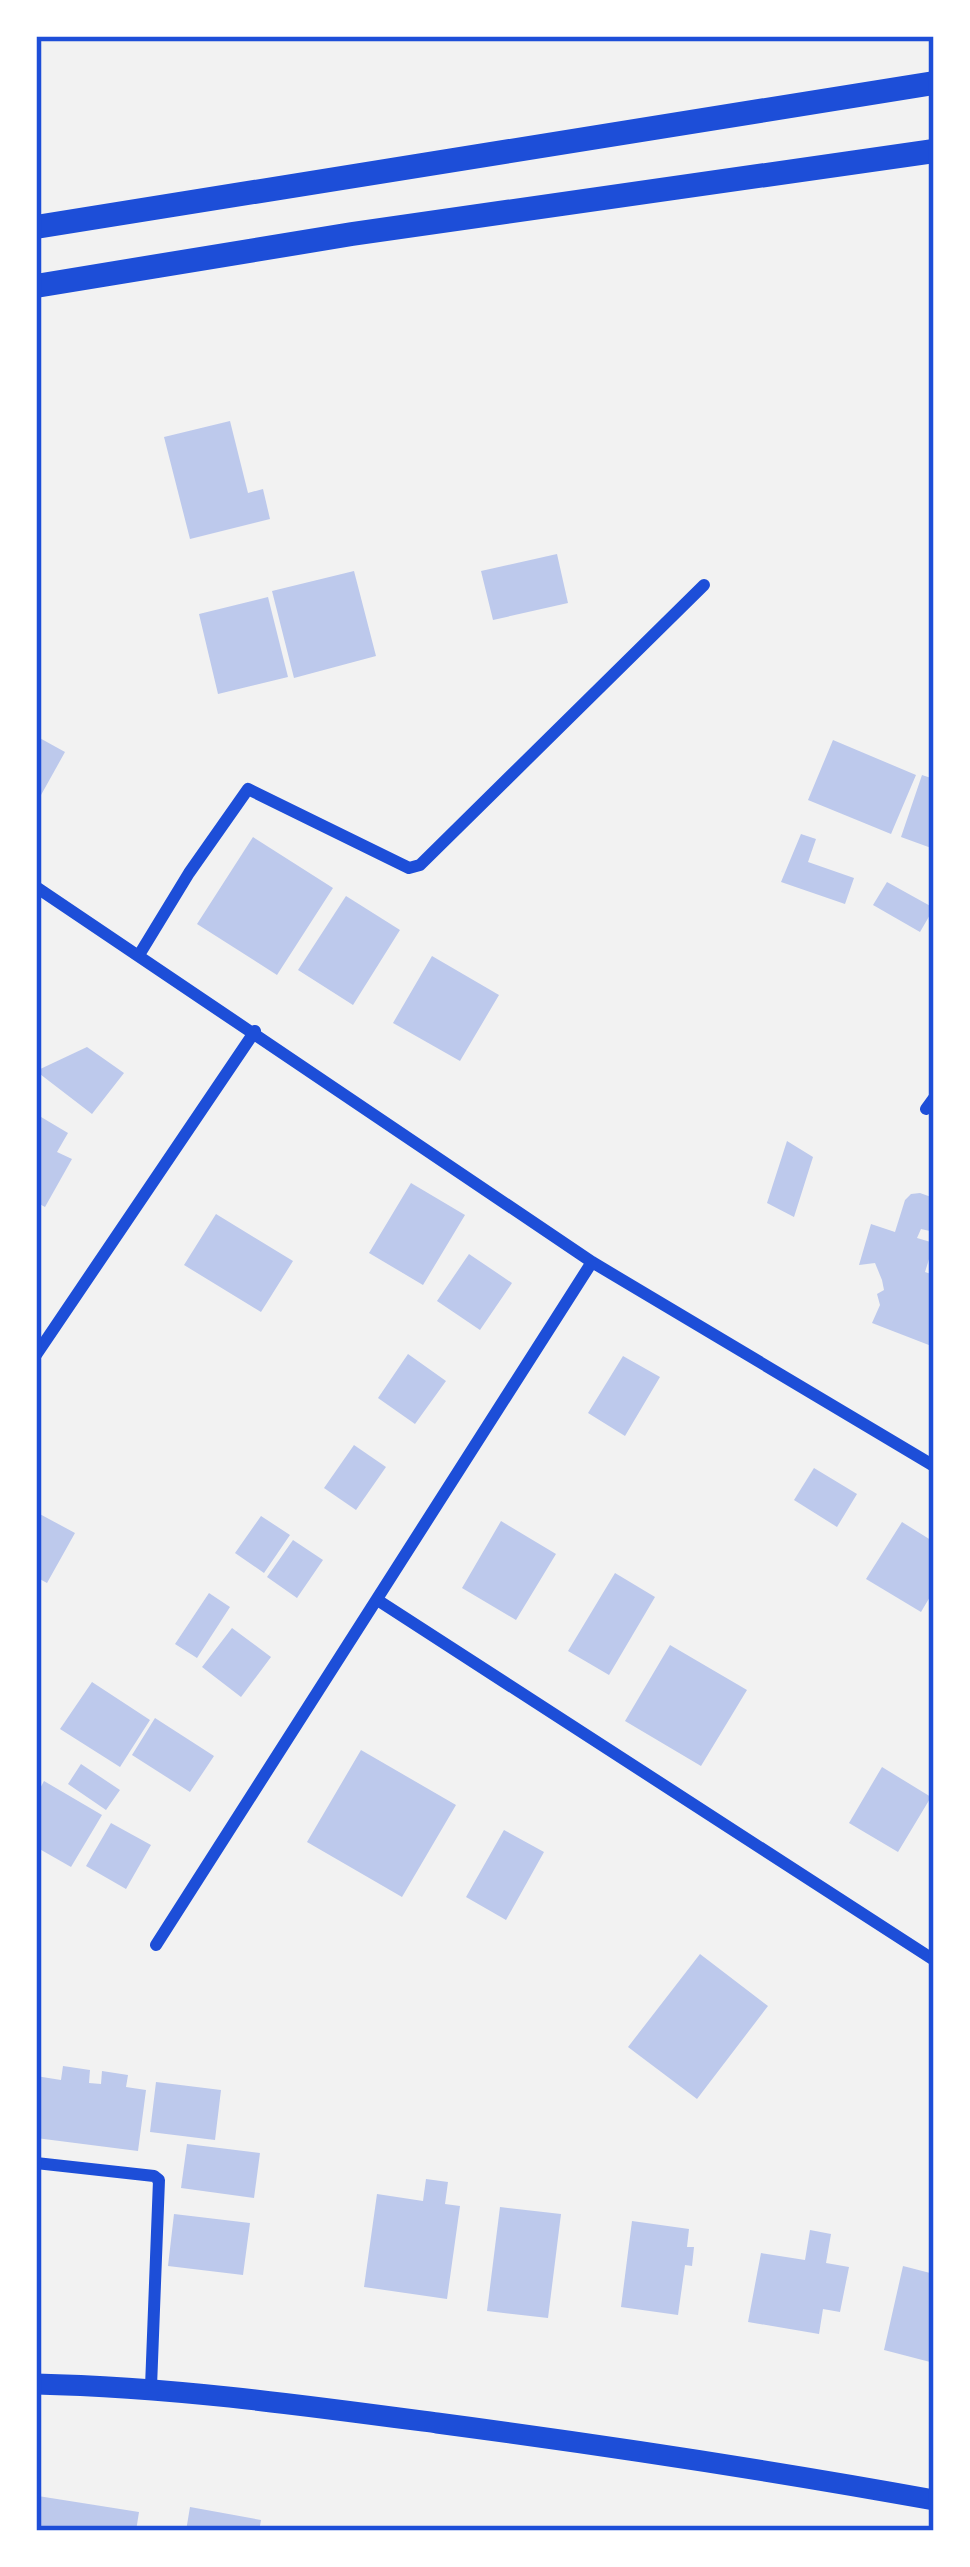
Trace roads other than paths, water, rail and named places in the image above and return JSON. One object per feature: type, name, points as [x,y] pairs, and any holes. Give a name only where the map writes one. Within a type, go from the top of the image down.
[{"type":"main road","points":[[36,227],[934,83]]},
{"type":"main road","points":[[36,286],[352,234],[934,151]]},
{"type":"street","points":[[140,955],[201,854],[248,789],[409,868],[420,865],[704,584]]},
{"type":"street","points":[[36,887],[592,1262],[934,1466]]},
{"type":"street","points":[[36,1355],[255,1031]]},
{"type":"street","points":[[155,1945],[592,1262]]},
{"type":"street","points":[[379,1601],[934,1960]]},
{"type":"street","points":[[36,2163],[159,2180],[152,2387]]},
{"type":"street","points":[[36,2384],[152,2387],[714,2460],[934,2500]]}]
